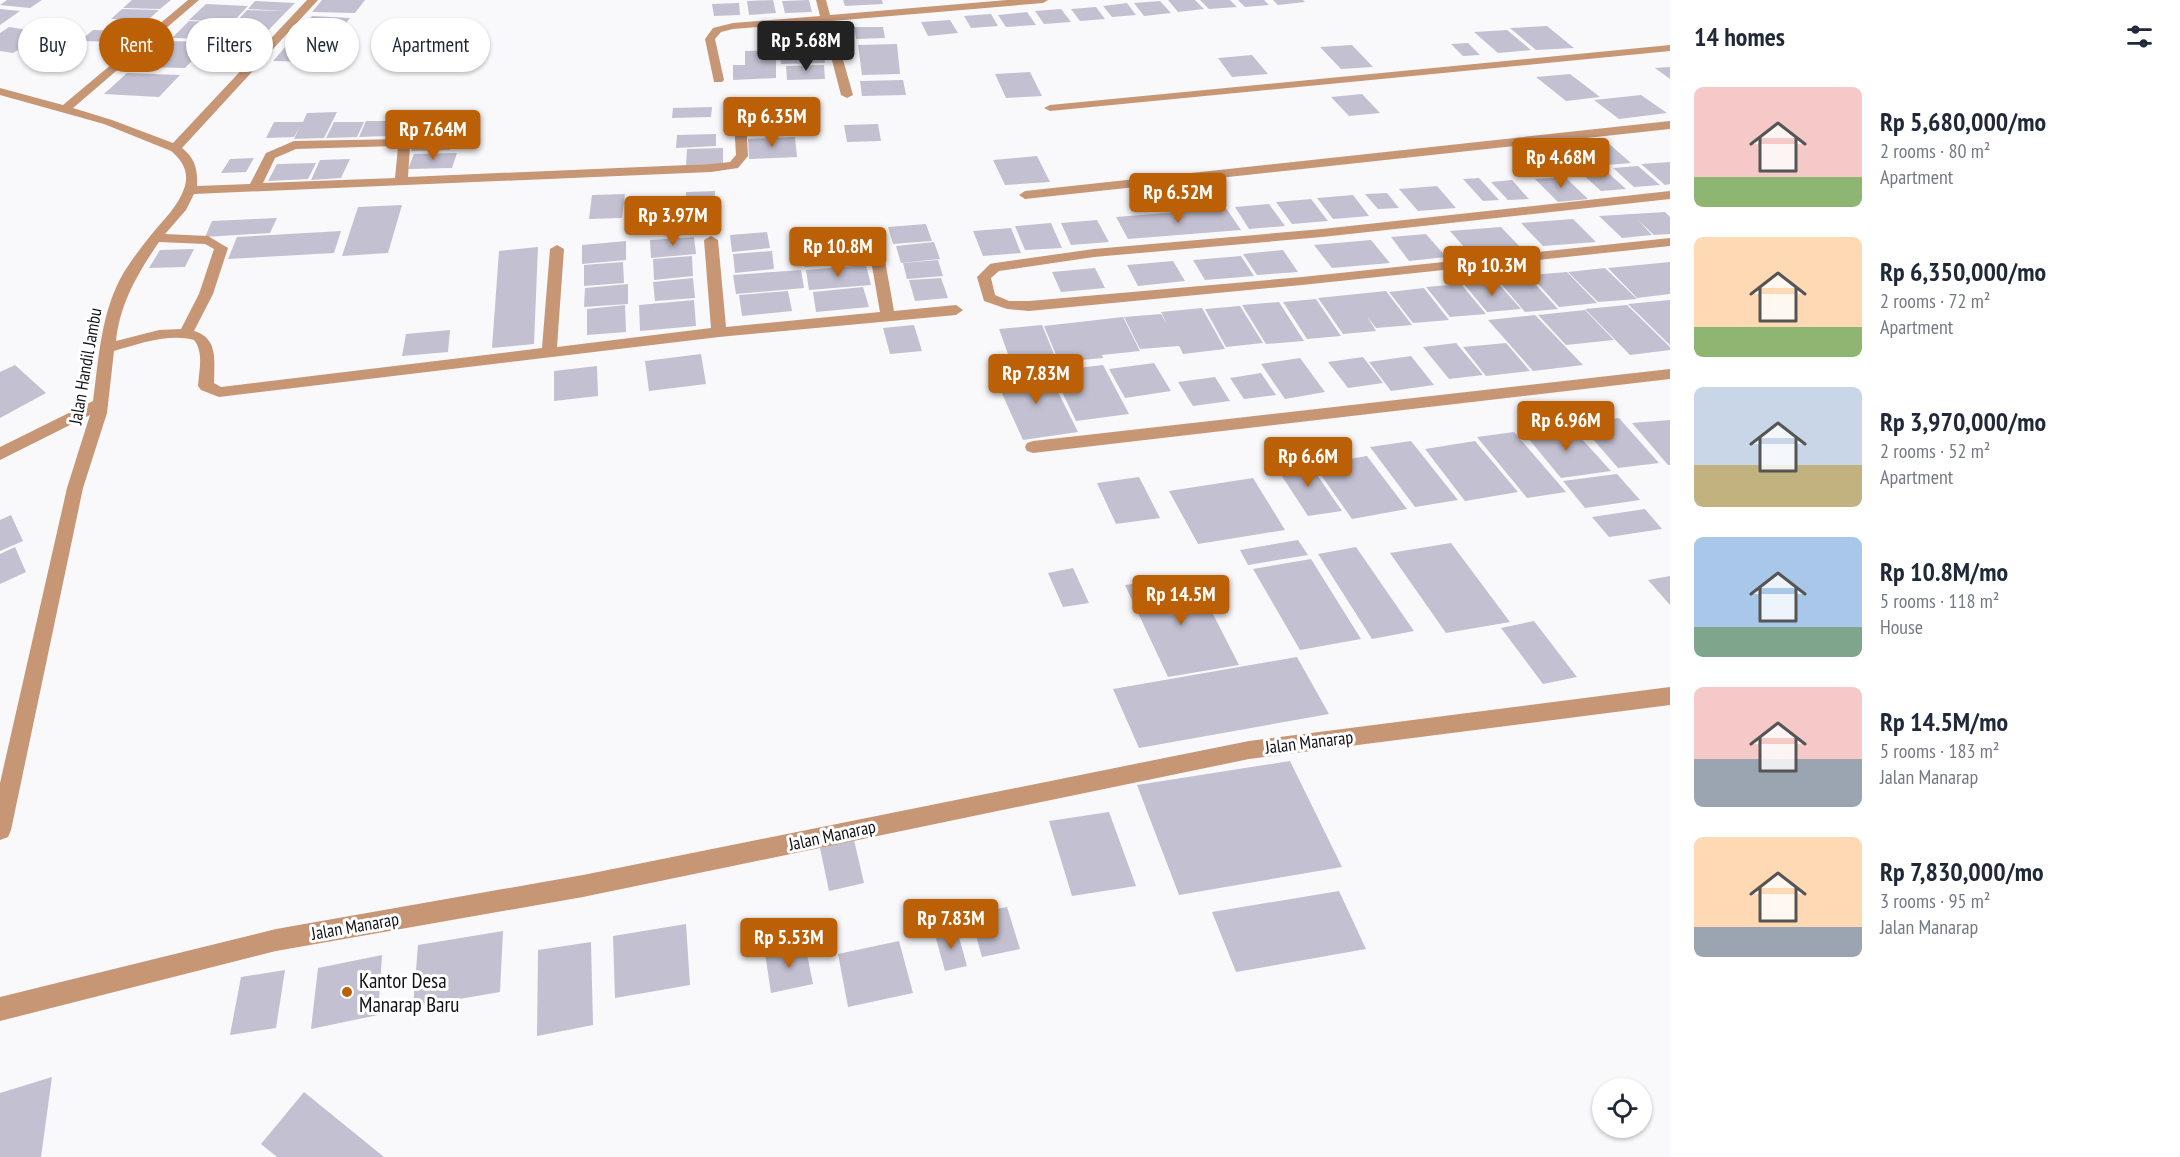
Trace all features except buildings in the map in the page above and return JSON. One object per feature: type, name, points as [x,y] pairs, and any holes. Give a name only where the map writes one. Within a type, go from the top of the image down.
[{"type":"street","points":[[64,110],[194,0]]},
{"type":"street","points":[[175,148],[313,0]]},
{"type":"street","points":[[821,0],[847,95]]},
{"type":"street","points":[[718,80],[710,39],[717,30],[734,26],[825,19],[958,4],[1043,0]]},
{"type":"street","points":[[1050,108],[1670,48]]},
{"type":"street","points":[[0,90],[108,122],[175,148],[185,156],[192,171],[189,190],[711,168],[734,165],[742,156],[740,122]]},
{"type":"street","points":[[1025,195],[1670,125]]},
{"type":"street","points":[[255,187],[270,156],[294,145],[398,142],[404,145],[401,181]]},
{"type":"street","name":"Jalan Handil Jambu","points":[[0,830],[75,488],[99,413],[111,319],[130,274],[155,238],[181,207],[189,190]]},
{"type":"street","points":[[1670,195],[1322,233],[1094,253],[995,267],[984,277],[988,297],[1007,305],[1029,306],[1290,282],[1670,242]]},
{"type":"street","points":[[873,232],[888,315]]},
{"type":"street","points":[[155,238],[208,240],[221,248],[206,294],[186,333]]},
{"type":"street","points":[[711,240],[720,332]]},
{"type":"street","points":[[549,353],[557,249]]},
{"type":"street","points":[[107,348],[166,334],[186,333],[202,339],[206,346],[207,386],[219,392],[720,332],[956,310]]},
{"type":"street","points":[[1033,447],[1670,374]]},
{"type":"street","points":[[0,454],[100,403]]},
{"type":"street","name":"Jalan Manarap","points":[[0,1009],[276,940],[583,886],[1249,750],[1670,696]]},
{"type":"place","name":"Kantor Desa Manarap Baru","points":[[347,992]]}]
